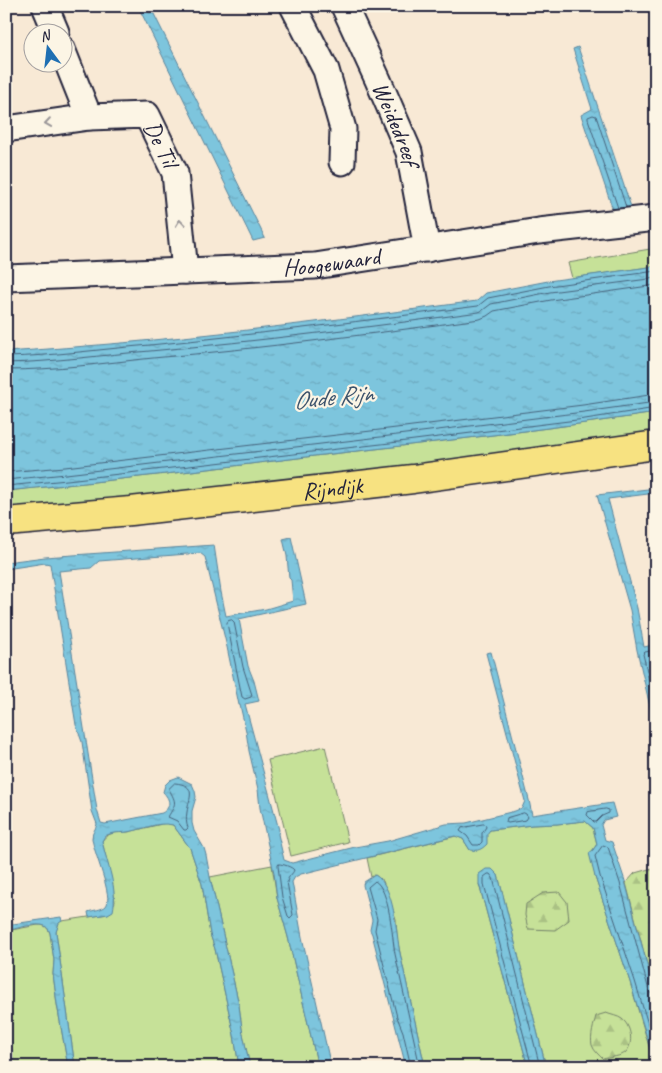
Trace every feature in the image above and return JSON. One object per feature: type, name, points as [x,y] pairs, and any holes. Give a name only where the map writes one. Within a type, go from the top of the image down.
[{"type":"main road","name":"Rijndijk","points":[[6,522],[131,512],[413,479],[656,445]]},
{"type":"street","points":[[45,6],[52,22]]},
{"type":"street","name":"Weidedreef","points":[[293,6],[326,70],[343,129],[342,162]]},
{"type":"street","name":"Weidedreef","points":[[344,6],[409,152],[427,249]]},
{"type":"street","points":[[6,129],[89,117],[71,72]]},
{"type":"street","name":"De Til","points":[[89,117],[147,115],[175,173],[185,271]]},
{"type":"street","name":"Hoogewaard","points":[[6,278],[315,266],[539,231],[656,218]]},
{"type":"green space","points":[[656,248],[656,266],[572,278],[568,263]]},
{"type":"green space","points":[[656,413],[656,441],[6,512],[6,491],[160,475]]},
{"type":"green space","points":[[325,746],[348,842],[291,856],[268,760]]},
{"type":"green space","points":[[585,821],[593,828],[597,844],[593,850],[595,877],[630,982],[655,1067],[546,1067],[498,875],[479,884],[528,1067],[425,1067],[397,938],[396,919],[383,881],[375,875],[371,877],[367,858],[456,836],[463,839],[470,850],[490,830]]},
{"type":"green space","points":[[166,823],[173,825],[190,848],[202,884],[210,934],[234,1035],[239,1067],[75,1067],[56,932],[59,922],[108,914],[115,902],[102,841],[104,838],[114,833],[128,832]]},
{"type":"green space","points":[[272,865],[277,898],[318,1067],[250,1067],[239,1005],[210,877]]},
{"type":"green space","points":[[656,867],[656,999],[626,883],[635,873]]},
{"type":"green space","points":[[559,892],[567,902],[569,920],[555,930],[528,929],[525,915],[526,904],[543,893]]},
{"type":"green space","points":[[38,925],[46,927],[50,933],[57,1004],[68,1067],[14,1067],[6,1009],[6,931]]},
{"type":"green space","points":[[606,1013],[619,1017],[625,1022],[631,1039],[624,1054],[603,1059],[592,1045],[592,1030],[596,1016]]},
{"type":"water","points":[[138,6],[150,6],[265,238],[253,241]]},
{"type":"water","points":[[578,47],[634,216],[616,219],[581,115],[592,109],[573,49]]},
{"type":"water","name":"Oude Rijn","points":[[656,266],[656,413],[160,475],[6,491],[6,352],[183,337],[418,309],[477,301],[486,293],[548,281]]},
{"type":"water","points":[[656,488],[656,493],[608,499],[637,608],[644,647],[653,645],[656,654],[656,733],[630,610],[597,495]]},
{"type":"water","points":[[291,537],[306,604],[239,619],[248,666],[259,701],[245,704],[279,830],[278,834],[284,860],[292,863],[355,847],[388,841],[446,824],[466,823],[522,808],[525,801],[486,653],[491,652],[532,815],[612,803],[616,817],[604,820],[601,825],[605,840],[612,842],[625,881],[656,999],[656,1067],[595,877],[589,853],[597,844],[593,828],[585,821],[490,830],[487,834],[487,844],[477,850],[470,850],[463,839],[455,836],[295,877],[292,882],[302,937],[331,1067],[318,1067],[277,898],[258,789],[227,647],[205,557],[200,553],[99,561],[91,568],[59,571],[97,810],[101,823],[105,824],[162,813],[169,806],[167,797],[163,792],[165,785],[170,780],[178,777],[192,784],[196,797],[192,811],[192,823],[206,855],[239,1005],[250,1067],[239,1067],[234,1035],[210,934],[202,884],[190,848],[173,825],[161,824],[106,835],[102,841],[113,885],[113,911],[108,914],[89,917],[88,912],[106,906],[108,901],[93,844],[92,838],[97,824],[92,811],[82,742],[76,725],[50,564],[45,563],[6,569],[6,562],[45,557],[214,545],[226,616],[266,609],[293,601],[283,539]]},
{"type":"water","points":[[486,869],[492,869],[498,875],[546,1067],[528,1067],[479,884],[479,874]]},
{"type":"water","points":[[375,875],[382,881],[391,899],[400,953],[425,1067],[406,1067],[370,930],[372,920],[363,885],[364,882]]},
{"type":"water","points":[[61,917],[62,921],[59,923],[56,932],[75,1067],[68,1067],[57,1004],[53,974],[54,960],[49,930],[45,926],[37,925],[6,931],[6,925]]},
{"type":"water","points":[[6,1009],[14,1067],[6,1067]]}]
